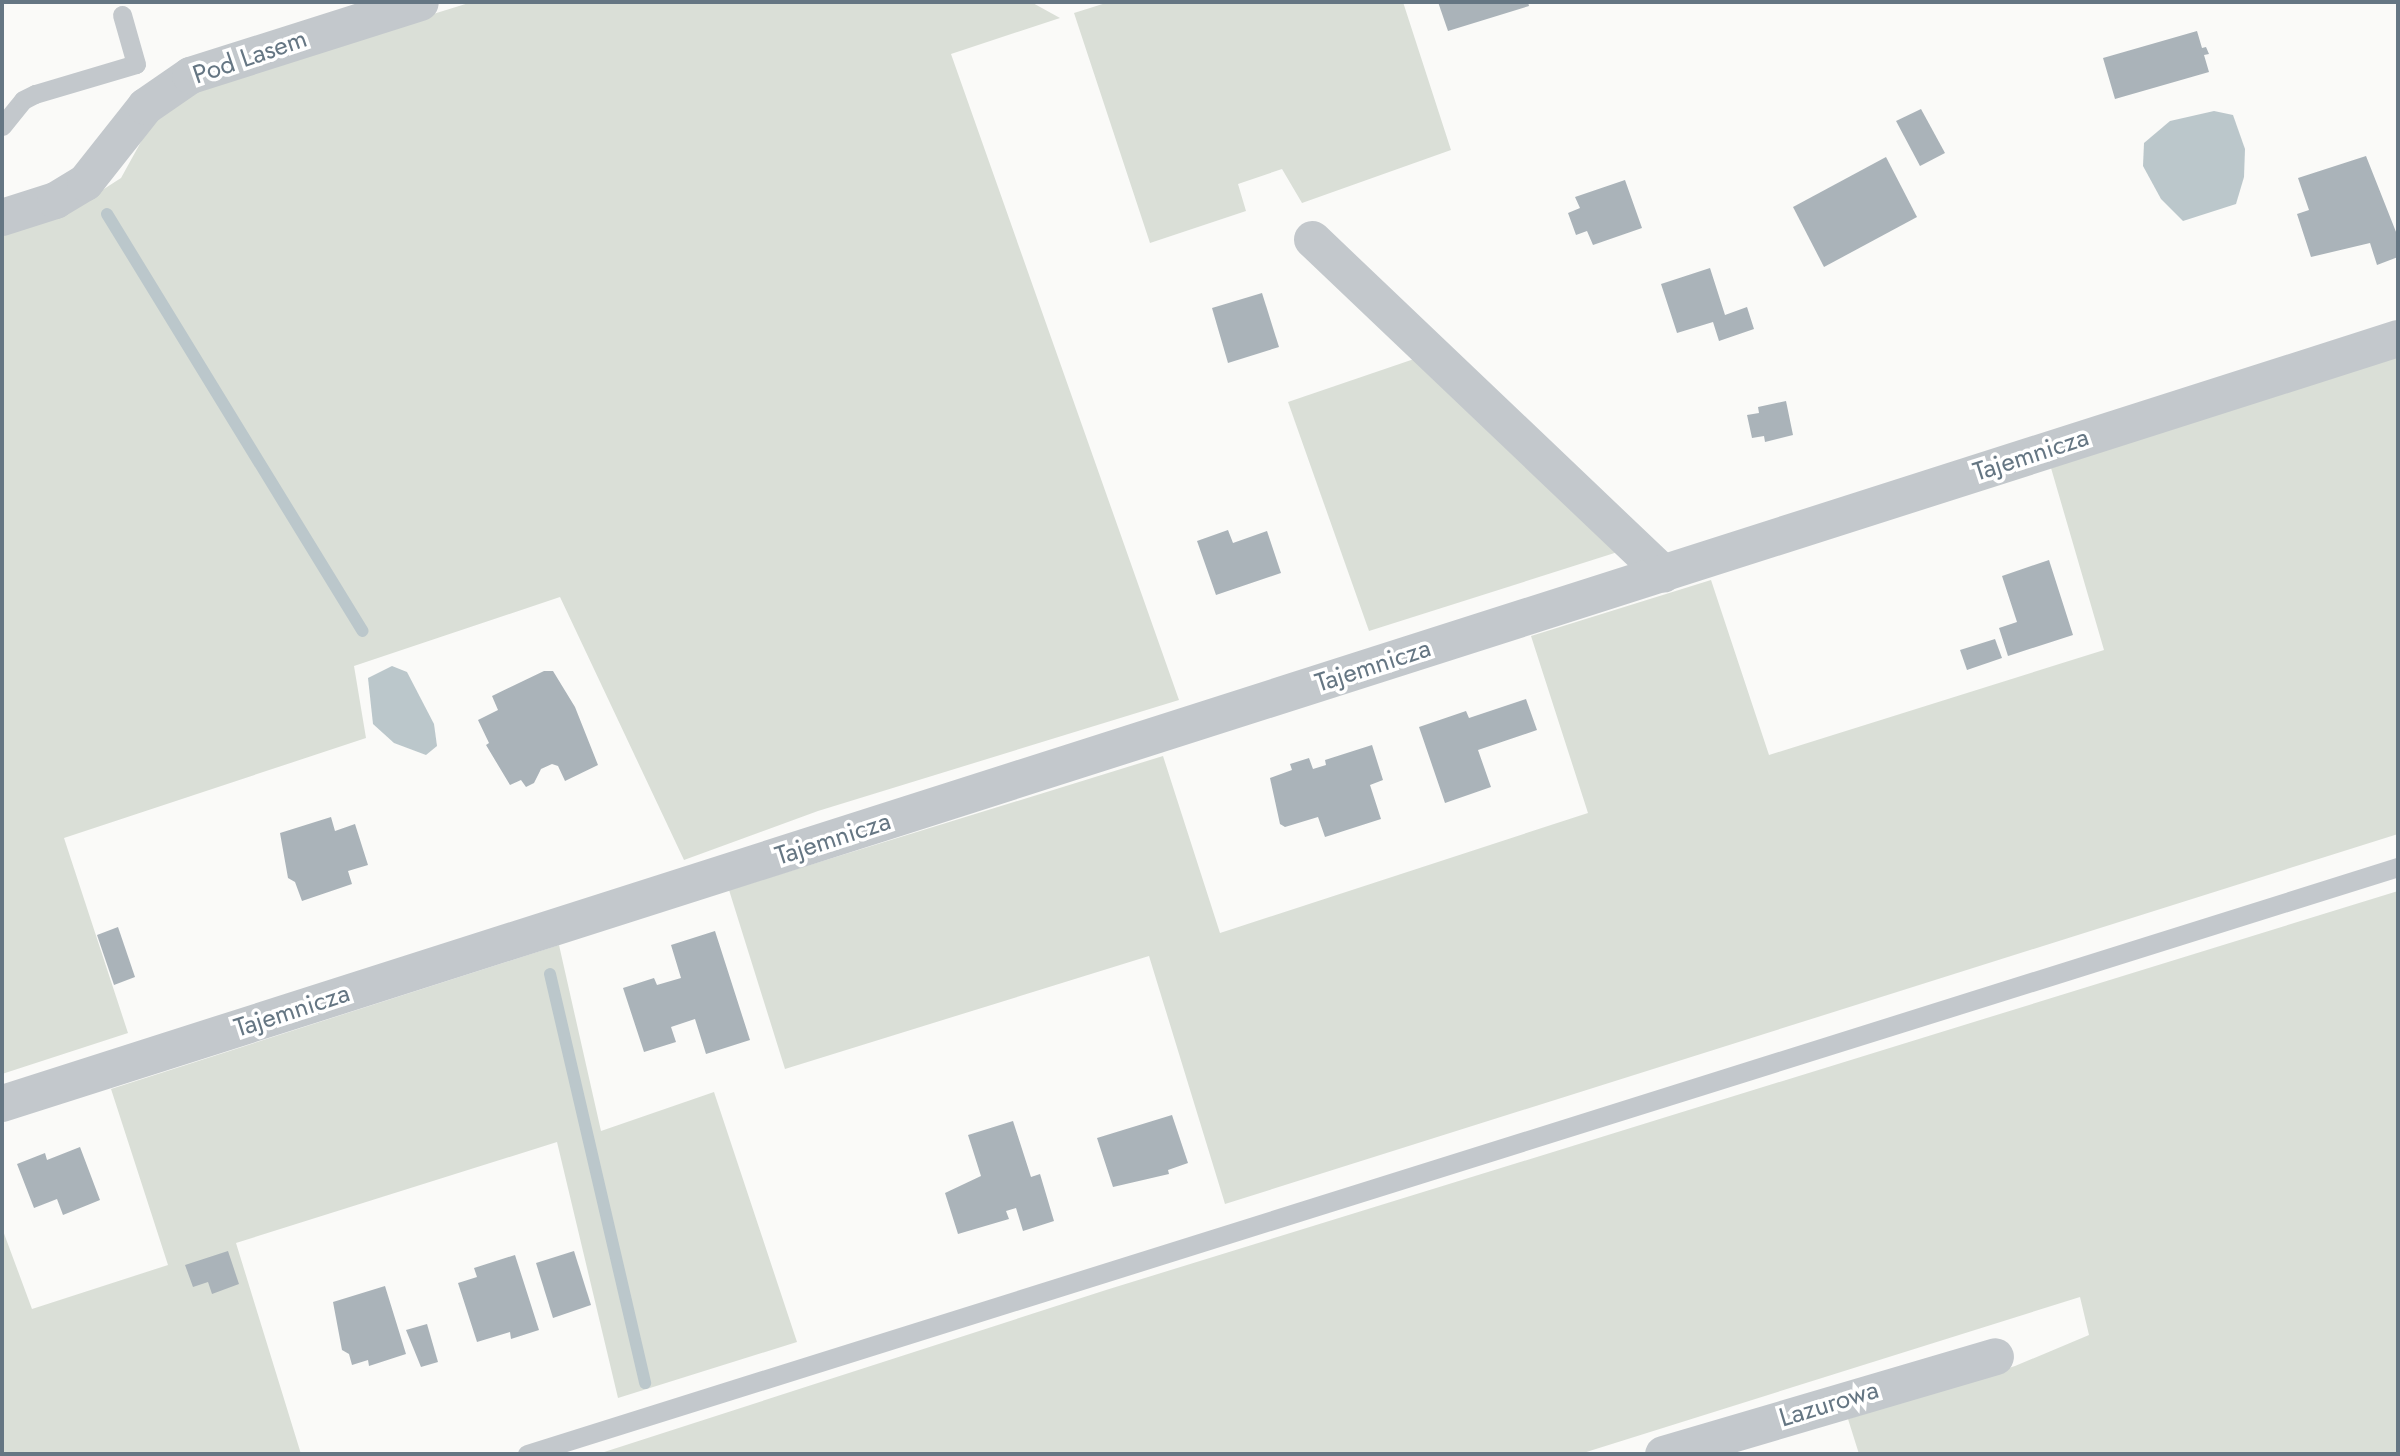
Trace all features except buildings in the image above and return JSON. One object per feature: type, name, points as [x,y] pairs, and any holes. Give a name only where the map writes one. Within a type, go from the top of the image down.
[{"type":"street","name":"Pod Lasem","points":[[2,217],[55,200],[85,182],[145,106],[190,75],[421,2]]},
{"type":"street","points":[[1312,239],[1663,573]]},
{"type":"street","name":"Tajemnicza","points":[[2,1103],[2398,338]]},
{"type":"street","name":"Lazurowa","points":[[1663,1454],[1995,1356]]},
{"type":"lane","points":[[2,126],[23,100],[35,94],[136,64],[122,15]]},
{"type":"lane","points":[[527,1454],[2398,867]]},
{"type":"shaded area","points":[[472,2],[1031,2],[1060,18],[951,54],[1179,700],[818,811],[684,860],[560,597],[354,666],[366,738],[64,838],[128,1033],[2,1074],[2,229],[79,205],[121,178],[158,111],[197,87]]},
{"type":"shaded area","points":[[1109,2],[1403,2],[1451,150],[1302,203],[1282,169],[1238,184],[1246,211],[1150,243],[1074,13]]},
{"type":"shaded area","points":[[2214,111],[2233,115],[2245,149],[2244,177],[2236,204],[2183,221],[2161,199],[2143,166],[2144,143],[2170,121]]},
{"type":"shaded area","points":[[2398,355],[2398,834],[1225,1204],[1149,956],[785,1069],[729,890],[1163,756],[1220,933],[1588,813],[1531,636],[1711,580],[1769,755],[2104,650],[2051,468]]},
{"type":"shaded area","points":[[1417,358],[1624,550],[1369,631],[1288,402]]},
{"type":"shaded area","points":[[392,666],[407,672],[434,724],[437,746],[426,755],[394,743],[373,724],[368,678]]},
{"type":"shaded area","points":[[2398,891],[2398,1454],[1859,1454],[1848,1419],[2015,1366],[2089,1335],[2080,1297],[1580,1454],[598,1454],[1106,1290]]},
{"type":"shaded area","points":[[559,945],[601,1131],[714,1092],[797,1342],[618,1398],[557,1142],[236,1243],[301,1454],[2,1454],[2,1228],[32,1309],[168,1265],[111,1089]]},
{"type":"waterway","points":[[107,214],[363,631]]},
{"type":"waterway","points":[[550,974],[645,1383]]}]
